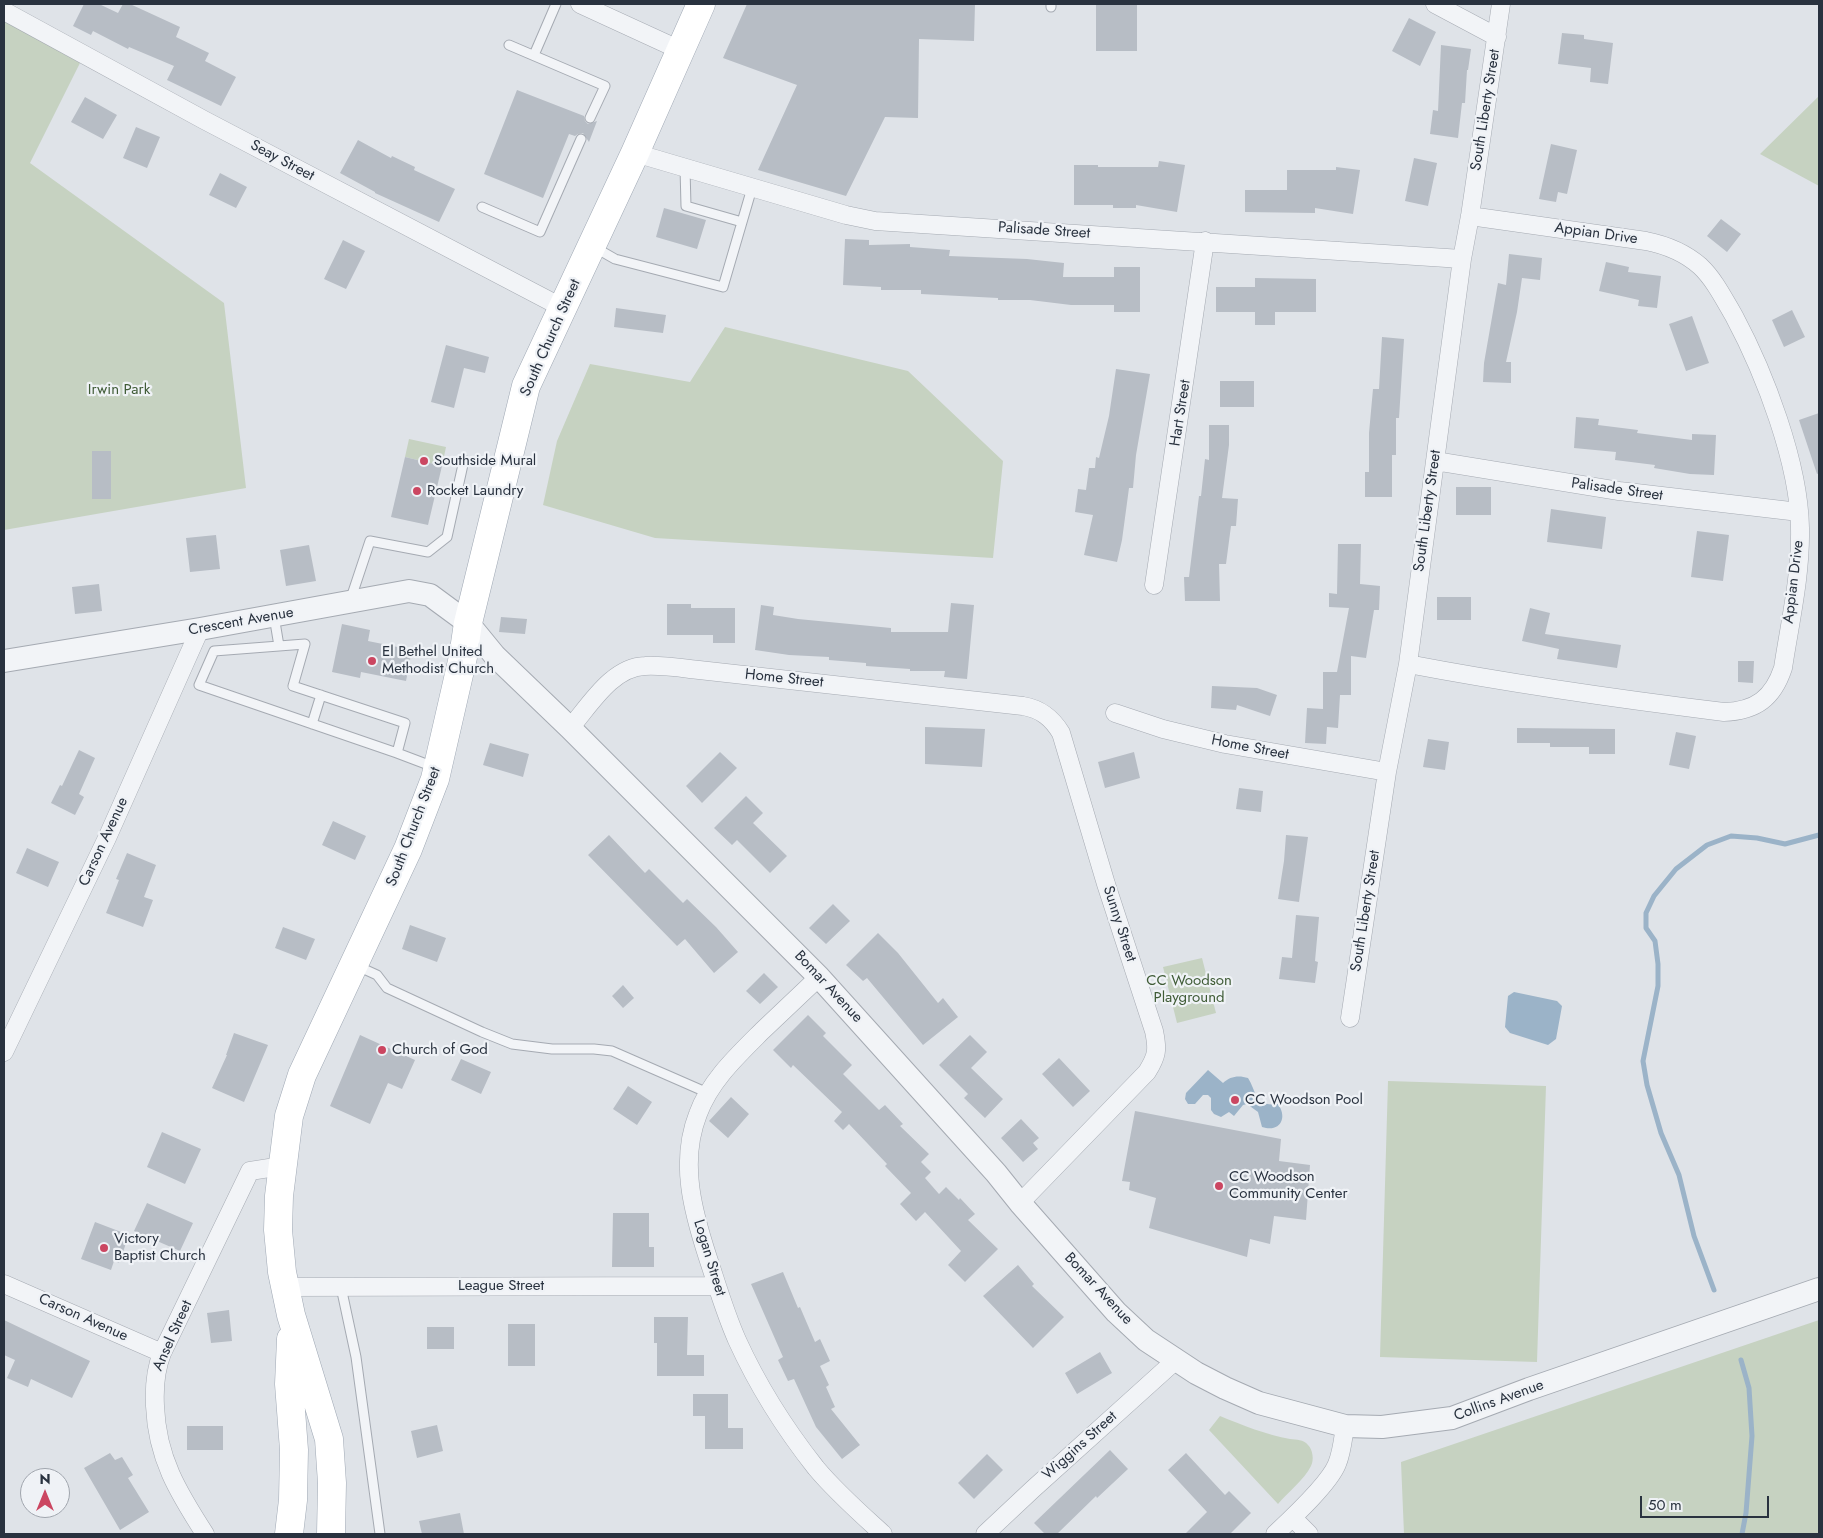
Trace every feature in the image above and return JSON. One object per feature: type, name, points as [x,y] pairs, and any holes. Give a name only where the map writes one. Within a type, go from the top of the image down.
[{"type":"main road","name":"South Church Street","points":[[292,1315],[282,1272],[278,1230],[279,1196],[289,1116],[302,1075],[408,850],[437,769],[463,657],[468,624],[526,386],[635,153],[701,4]]},
{"type":"main road","points":[[289,1534],[293,1500],[294,1450],[289,1384],[292,1315]]},
{"type":"main road","points":[[292,1315],[329,1439],[332,1483],[331,1534]]},
{"type":"street","points":[[580,4],[680,50]]},
{"type":"street","points":[[1435,4],[1497,37]]},
{"type":"street","name":"South Liberty Street","points":[[1350,1018],[1387,772],[1408,664],[1462,259],[1502,4]]},
{"type":"street","name":"Seay Street","points":[[4,11],[204,120],[563,308]]},
{"type":"street","name":"Palisade Street","points":[[635,153],[846,215],[875,220],[1462,259]]},
{"type":"street","name":"Appian Drive","points":[[1408,664],[1644,702],[1737,712],[1750,708],[1762,701],[1772,692],[1779,680],[1783,668],[1799,559],[1797,496],[1774,407],[1754,357],[1729,307],[1701,267],[1685,254],[1666,245],[1470,216]]},
{"type":"street","name":"Hart Street","points":[[1154,585],[1205,241]]},
{"type":"street","name":"Palisade Street","points":[[1435,461],[1619,491],[1799,512]]},
{"type":"street","name":"Crescent Avenue","points":[[4,661],[200,629],[409,591],[430,595],[468,624]]},
{"type":"street","name":"Bomar Avenue","points":[[468,624],[495,656],[820,977],[996,1173],[1020,1204],[1116,1312],[1146,1340],[1176,1360]]},
{"type":"street","name":"Carson Avenue","points":[[4,1052],[107,838],[200,629]]},
{"type":"street","name":"Home Street","points":[[570,728],[611,680],[627,670],[646,666],[699,670],[1023,706]]},
{"type":"street","name":"Sunny Street","points":[[1020,1204],[1147,1072],[1154,1060],[1158,1047],[1061,734],[1055,723],[1044,714],[1023,706]]},
{"type":"street","name":"Home Street","points":[[1115,713],[1163,730],[1224,744],[1387,772]]},
{"type":"street","name":"Logan Street","points":[[820,977],[745,1048],[722,1073],[708,1093],[698,1114],[691,1138],[689,1162],[691,1198],[700,1234],[717,1286],[738,1341],[751,1367],[790,1432],[823,1476],[848,1503],[883,1534]]},
{"type":"street","name":"Ansel Street","points":[[205,1534],[180,1496],[160,1448],[156,1423],[155,1375],[162,1353],[250,1171],[282,1166]]},
{"type":"street","name":"Carson Avenue","points":[[4,1284],[162,1353]]},
{"type":"street","name":"League Street","points":[[285,1287],[717,1286]]},
{"type":"street","name":"Collins Avenue","points":[[1176,1360],[1196,1373],[1260,1403],[1345,1426],[1382,1427],[1452,1418],[1529,1389],[1819,1289]]},
{"type":"street","name":"Wiggins Street","points":[[985,1534],[1032,1489],[1176,1360]]},
{"type":"street","points":[[1274,1534],[1293,1518],[1326,1481],[1336,1466],[1345,1426]]},
{"type":"street","points":[[1293,1518],[1309,1534]]},
{"type":"lane","points":[[534,55],[556,4]]},
{"type":"lane","points":[[510,45],[605,86],[590,118]]},
{"type":"lane","points":[[482,207],[540,232],[581,139]]},
{"type":"lane","points":[[685,168],[686,206],[742,222]]},
{"type":"lane","points":[[592,246],[615,259],[723,287],[752,188]]},
{"type":"lane","points":[[352,601],[370,541],[428,552],[447,537],[464,460]]},
{"type":"lane","points":[[274,616],[279,646]]},
{"type":"lane","points":[[397,753],[405,723],[293,686],[306,644],[214,651],[199,685],[397,753],[437,769]]},
{"type":"lane","points":[[312,724],[321,695]]},
{"type":"lane","points":[[355,965],[377,975],[387,988],[512,1044],[552,1049],[612,1051],[708,1093]]},
{"type":"lane","points":[[341,1287],[356,1357],[380,1534]]},
{"type":"green space","name":"Irwin Park","points":[[4,11],[84,55],[30,163],[224,303],[246,488],[4,530]]},
{"type":"green space","points":[[1819,96],[1819,186],[1760,154]]},
{"type":"green space","points":[[725,327],[908,371],[1003,461],[993,558],[655,538],[543,505],[557,441],[590,364],[690,382]]},
{"type":"green space","points":[[409,439],[446,447],[442,466],[405,457]]},
{"type":"green space","name":"CC Woodson Playground","points":[[1202,958],[1216,1013],[1177,1023],[1163,967]]},
{"type":"green space","points":[[1388,1081],[1546,1086],[1537,1362],[1380,1357]]},
{"type":"green space","points":[[1819,1320],[1819,1534],[1404,1534],[1401,1462]]},
{"type":"green space","points":[[1220,1416],[1264,1432],[1302,1441],[1310,1447],[1312,1455],[1311,1466],[1300,1481],[1278,1504],[1209,1430]]},
{"type":"water","points":[[1514,992],[1557,1001],[1562,1006],[1556,1039],[1548,1045],[1510,1033],[1505,1027],[1508,996]]},
{"type":"water","name":"CC Woodson Pool","points":[[1208,1070],[1223,1083],[1235,1077],[1248,1078],[1260,1101],[1278,1104],[1281,1109],[1282,1119],[1278,1126],[1274,1128],[1262,1127],[1258,1112],[1247,1104],[1243,1105],[1234,1116],[1229,1112],[1221,1117],[1214,1114],[1211,1110],[1211,1098],[1208,1095],[1203,1095],[1195,1104],[1188,1104],[1185,1099],[1186,1093]]},
{"type":"building","points":[[84,4],[99,4],[118,13],[123,4],[130,4],[180,27],[176,37],[209,53],[205,61],[236,77],[221,106],[167,80],[174,66],[129,47],[128,49],[93,31],[91,35],[73,26]]},
{"type":"building","points":[[747,4],[975,4],[974,41],[919,39],[918,118],[885,117],[846,196],[758,170],[797,85],[723,58]]},
{"type":"building","points":[[1096,4],[1137,4],[1137,51],[1096,51]]},
{"type":"building","points":[[1409,18],[1436,32],[1420,66],[1392,51]]},
{"type":"building","points":[[1562,33],[1584,35],[1584,39],[1613,43],[1608,84],[1590,82],[1591,68],[1558,64]]},
{"type":"building","points":[[1441,45],[1471,49],[1467,70],[1465,103],[1462,103],[1458,138],[1430,134],[1433,110],[1438,111]]},
{"type":"building","points":[[517,90],[584,116],[588,124],[597,121],[589,142],[583,133],[575,136],[569,134],[543,198],[484,174]]},
{"type":"building","points":[[85,97],[117,115],[103,139],[71,122]]},
{"type":"building","points":[[136,127],[160,137],[147,168],[123,158]]},
{"type":"building","points":[[358,140],[391,158],[392,156],[415,167],[414,170],[455,189],[439,222],[375,193],[340,173]]},
{"type":"building","points":[[1551,144],[1577,150],[1567,194],[1558,192],[1556,202],[1539,199]]},
{"type":"building","points":[[1414,158],[1437,163],[1428,206],[1405,201]]},
{"type":"building","points":[[1159,161],[1185,165],[1177,212],[1136,205],[1136,208],[1113,208],[1113,205],[1074,205],[1074,165],[1158,167]]},
{"type":"building","points":[[1336,167],[1360,170],[1353,214],[1315,208],[1315,213],[1245,212],[1245,190],[1287,190],[1287,170],[1336,170]]},
{"type":"building","points":[[220,173],[247,187],[236,208],[209,195]]},
{"type":"building","points":[[664,208],[706,220],[697,249],[656,237]]},
{"type":"building","points":[[1721,219],[1741,234],[1727,252],[1707,236]]},
{"type":"building","points":[[845,239],[869,240],[869,245],[910,244],[910,247],[950,250],[949,256],[1027,259],[1064,263],[1063,277],[1114,277],[1114,267],[1140,267],[1140,312],[1114,312],[1114,305],[1071,305],[1030,300],[998,300],[998,298],[921,294],[921,290],[881,290],[881,287],[843,285]]},
{"type":"building","points":[[343,240],[365,251],[346,289],[324,279]]},
{"type":"building","points":[[1509,254],[1542,258],[1540,280],[1522,278],[1506,362],[1511,362],[1511,383],[1483,382],[1484,363],[1498,283],[1506,285]]},
{"type":"building","points":[[1606,262],[1629,267],[1628,272],[1661,276],[1657,308],[1638,306],[1639,300],[1599,291]]},
{"type":"building","points":[[1255,278],[1316,279],[1316,312],[1275,312],[1275,325],[1255,325],[1255,312],[1216,312],[1216,287],[1255,287]]},
{"type":"building","points":[[616,308],[666,315],[663,333],[614,327]]},
{"type":"building","points":[[1792,310],[1805,337],[1784,347],[1772,320]]},
{"type":"building","points":[[1692,316],[1709,363],[1686,371],[1669,324]]},
{"type":"building","points":[[1382,337],[1404,339],[1399,418],[1396,418],[1396,455],[1392,455],[1392,497],[1365,497],[1365,472],[1369,472],[1369,433],[1373,389],[1379,389]]},
{"type":"building","points":[[446,345],[489,357],[485,373],[464,368],[454,408],[431,402]]},
{"type":"building","points":[[1116,369],[1150,374],[1136,455],[1133,488],[1129,488],[1117,562],[1084,555],[1093,515],[1075,512],[1078,489],[1086,490],[1089,468],[1095,468],[1096,457],[1099,458],[1109,416]]},
{"type":"building","points":[[1220,381],[1254,381],[1254,407],[1220,407]]},
{"type":"building","points":[[1819,413],[1819,473],[1817,474],[1799,420]]},
{"type":"building","points":[[1576,417],[1599,419],[1598,425],[1638,430],[1637,433],[1692,440],[1692,434],[1716,435],[1714,475],[1690,474],[1654,468],[1655,465],[1615,460],[1616,452],[1574,448]]},
{"type":"building","points":[[1209,425],[1229,425],[1229,445],[1222,498],[1238,499],[1236,526],[1231,526],[1226,564],[1219,564],[1220,601],[1185,601],[1184,577],[1189,577],[1205,459],[1209,460]]},
{"type":"building","points":[[92,451],[111,451],[111,499],[92,499]]},
{"type":"building","name":"Rocket Laundry","points":[[405,457],[442,466],[428,525],[391,517]]},
{"type":"building","points":[[1456,487],[1491,487],[1491,515],[1456,515]]},
{"type":"building","points":[[1551,509],[1606,517],[1602,549],[1547,542]]},
{"type":"building","points":[[1697,531],[1729,535],[1723,581],[1691,577]]},
{"type":"building","points":[[216,535],[220,569],[190,572],[186,538]]},
{"type":"building","points":[[1338,544],[1361,544],[1360,584],[1380,586],[1379,610],[1374,610],[1366,658],[1351,656],[1351,695],[1340,695],[1338,728],[1327,727],[1326,744],[1305,743],[1307,708],[1323,709],[1323,672],[1337,672],[1349,608],[1329,607],[1329,593],[1337,594]]},
{"type":"building","points":[[309,545],[316,581],[286,586],[280,550]]},
{"type":"building","points":[[99,584],[102,611],[75,614],[72,587]]},
{"type":"building","points":[[1437,597],[1471,597],[1471,620],[1437,620]]},
{"type":"building","points":[[951,603],[974,605],[967,679],[944,677],[945,671],[910,671],[910,669],[866,666],[866,663],[829,660],[829,657],[789,655],[755,650],[761,605],[774,607],[773,615],[798,619],[891,628],[891,632],[948,632]]},
{"type":"building","points":[[667,604],[691,604],[691,608],[735,608],[735,643],[713,643],[713,635],[667,635]]},
{"type":"building","points":[[1530,608],[1550,613],[1545,634],[1621,645],[1617,668],[1557,659],[1559,649],[1522,641]]},
{"type":"building","points":[[501,617],[527,619],[525,634],[499,632]]},
{"type":"building","name":"El Bethel United Methodist Church","points":[[342,624],[370,630],[368,641],[412,650],[406,681],[361,672],[360,678],[332,672]]},
{"type":"building","points":[[1738,661],[1754,661],[1753,683],[1738,682]]},
{"type":"building","points":[[1212,686],[1257,688],[1277,695],[1270,716],[1237,705],[1236,710],[1211,708]]},
{"type":"building","points":[[925,727],[985,729],[982,767],[925,764]]},
{"type":"building","points":[[1517,728],[1615,729],[1615,754],[1589,754],[1589,747],[1550,747],[1550,743],[1517,743]]},
{"type":"building","points":[[1676,732],[1696,736],[1689,769],[1669,765]]},
{"type":"building","points":[[1428,739],[1449,742],[1445,770],[1423,767]]},
{"type":"building","points":[[490,743],[529,754],[523,777],[483,765]]},
{"type":"building","points":[[79,750],[95,758],[79,794],[84,797],[75,815],[51,803],[60,785],[62,786]]},
{"type":"building","points":[[720,752],[737,768],[702,803],[686,786]]},
{"type":"building","points":[[1134,752],[1140,778],[1105,788],[1098,762]]},
{"type":"building","points":[[1239,788],[1263,791],[1261,812],[1236,809]]},
{"type":"building","points":[[746,796],[763,813],[753,823],[787,856],[770,873],[737,840],[732,845],[714,828]]},
{"type":"building","points":[[333,821],[366,836],[355,860],[322,845]]},
{"type":"building","points":[[609,835],[645,873],[649,869],[683,903],[687,899],[738,952],[714,973],[685,939],[677,946],[588,855]]},
{"type":"building","points":[[1286,835],[1308,837],[1299,902],[1278,899]]},
{"type":"building","points":[[27,848],[59,862],[48,887],[16,873]]},
{"type":"building","points":[[127,853],[156,865],[144,897],[153,900],[143,927],[106,913],[119,880],[116,879]]},
{"type":"building","points":[[833,904],[850,921],[826,944],[809,928]]},
{"type":"building","points":[[1296,915],[1319,917],[1315,961],[1318,962],[1315,983],[1279,979],[1282,957],[1292,958]]},
{"type":"building","points":[[410,925],[446,938],[437,962],[402,949]]},
{"type":"building","points":[[283,927],[315,939],[306,960],[275,948]]},
{"type":"building","points":[[878,933],[898,953],[938,1003],[943,998],[958,1017],[923,1045],[867,978],[863,981],[846,965]]},
{"type":"building","points":[[764,973],[778,987],[760,1004],[746,991]]},
{"type":"building","points":[[623,985],[634,998],[623,1008],[612,996]]},
{"type":"building","points":[[808,1015],[826,1033],[823,1036],[852,1065],[843,1074],[879,1110],[885,1105],[903,1124],[900,1126],[929,1154],[921,1162],[931,1172],[925,1178],[939,1194],[946,1187],[959,1200],[960,1198],[975,1214],[968,1220],[998,1249],[965,1282],[948,1265],[961,1251],[925,1212],[916,1221],[900,1204],[911,1193],[885,1166],[887,1164],[849,1124],[843,1130],[834,1121],[842,1112],[793,1065],[791,1068],[773,1050]]},
{"type":"building","points":[[234,1033],[268,1045],[244,1102],[212,1088],[227,1055]]},
{"type":"building","points":[[360,1035],[415,1060],[402,1089],[388,1083],[370,1124],[330,1106]]},
{"type":"building","points":[[970,1035],[987,1052],[971,1068],[1003,1099],[985,1118],[964,1098],[968,1094],[939,1065]]},
{"type":"building","points":[[1059,1058],[1090,1091],[1073,1107],[1042,1074]]},
{"type":"building","points":[[461,1059],[491,1072],[481,1094],[451,1080]]},
{"type":"building","points":[[628,1086],[652,1102],[637,1125],[613,1109]]},
{"type":"building","points":[[731,1097],[749,1114],[728,1138],[709,1121]]},
{"type":"building","name":"CC Woodson Community Center","points":[[1135,1111],[1281,1139],[1279,1161],[1310,1165],[1306,1220],[1274,1216],[1270,1244],[1250,1239],[1247,1257],[1149,1228],[1156,1198],[1129,1190],[1130,1182],[1122,1181]]},
{"type":"building","points":[[1021,1119],[1039,1138],[1033,1143],[1038,1149],[1023,1162],[1001,1138]]},
{"type":"building","points":[[162,1132],[201,1149],[185,1184],[147,1167]]},
{"type":"building","points":[[147,1203],[193,1223],[180,1251],[134,1231]]},
{"type":"building","points":[[613,1213],[649,1213],[649,1247],[654,1247],[654,1267],[612,1267]]},
{"type":"building","points":[[95,1222],[129,1235],[119,1263],[114,1261],[111,1270],[81,1259]]},
{"type":"building","points":[[1018,1265],[1034,1284],[1032,1286],[1064,1317],[1033,1348],[983,1296]]},
{"type":"building","points":[[783,1272],[815,1342],[820,1339],[830,1361],[820,1366],[829,1385],[826,1387],[835,1407],[831,1409],[860,1445],[842,1459],[816,1427],[794,1379],[788,1381],[778,1360],[783,1357],[751,1284]]},
{"type":"building","points":[[229,1310],[232,1341],[211,1343],[207,1313]]},
{"type":"building","points":[[654,1317],[688,1317],[687,1355],[704,1355],[704,1376],[657,1376],[657,1343],[654,1343]]},
{"type":"building","points":[[4,1320],[90,1361],[72,1398],[31,1379],[28,1387],[7,1378],[15,1360],[4,1355]]},
{"type":"building","points":[[508,1324],[535,1324],[535,1366],[508,1366]]},
{"type":"building","points":[[427,1327],[454,1327],[454,1349],[427,1349]]},
{"type":"building","points":[[1100,1352],[1112,1373],[1077,1394],[1065,1373]]},
{"type":"building","points":[[693,1394],[728,1394],[728,1428],[743,1428],[743,1449],[705,1449],[705,1416],[693,1416]]},
{"type":"building","points":[[437,1425],[443,1451],[417,1458],[411,1431]]},
{"type":"building","points":[[187,1426],[223,1426],[223,1450],[187,1450]]},
{"type":"building","points":[[1110,1450],[1128,1469],[1097,1498],[1096,1496],[1057,1534],[1045,1534],[1034,1523]]},
{"type":"building","points":[[110,1453],[115,1460],[122,1457],[133,1475],[128,1478],[149,1512],[120,1530],[84,1468]]},
{"type":"building","points":[[1186,1453],[1225,1495],[1229,1491],[1251,1513],[1230,1534],[1185,1534],[1207,1512],[1168,1470]]},
{"type":"building","points":[[987,1454],[1003,1470],[974,1499],[958,1483]]},
{"type":"building","points":[[460,1513],[464,1534],[422,1534],[419,1521]]},
{"type":"waterway","points":[[1714,1290],[1694,1236],[1679,1175],[1661,1133],[1647,1085],[1643,1061],[1658,986],[1658,964],[1655,941],[1646,928],[1646,913],[1654,896],[1676,869],[1707,845],[1731,836],[1757,838],[1785,844],[1819,835]]},
{"type":"waterway","points":[[1741,1360],[1749,1388],[1752,1436],[1746,1513],[1742,1534]]},
{"type":"place","name":"Southside Mural","points":[[424,461]]},
{"type":"place","name":"Rocket Laundry","points":[[417,491]]},
{"type":"place","name":"El Bethel United Methodist Church","points":[[372,661]]},
{"type":"place","name":"Church of God","points":[[382,1050]]},
{"type":"place","name":"CC Woodson Pool","points":[[1235,1100]]},
{"type":"place","name":"CC Woodson Community Center","points":[[1219,1186]]},
{"type":"place","name":"Victory Baptist Church","points":[[104,1248]]}]
